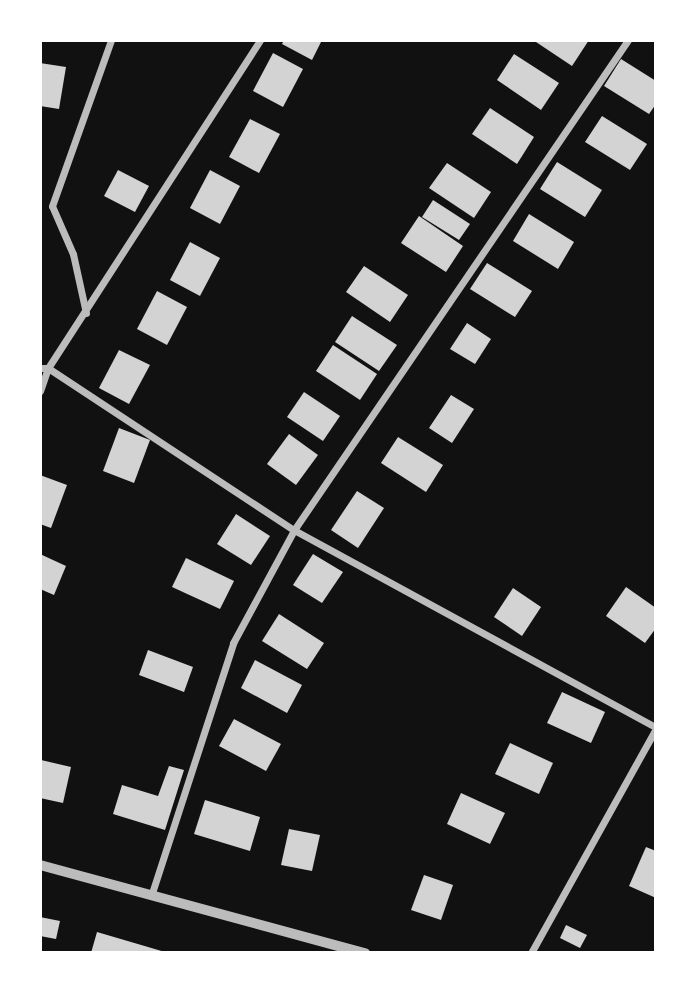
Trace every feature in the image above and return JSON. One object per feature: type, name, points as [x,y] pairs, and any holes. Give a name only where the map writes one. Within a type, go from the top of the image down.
[{"type":"street","points":[[86,313],[73,254],[51,206],[111,40]]},
{"type":"street","points":[[40,391],[44,368],[86,313],[260,40]]},
{"type":"street","points":[[152,893],[233,643],[294,530],[628,40]]},
{"type":"street","points":[[44,368],[294,530],[656,727],[531,953]]},
{"type":"street","points":[[40,864],[365,953]]},
{"type":"building","points":[[284,40],[322,40],[312,60],[282,44]]},
{"type":"building","points":[[533,40],[589,40],[572,66]]},
{"type":"building","points":[[273,53],[303,69],[283,107],[253,91]]},
{"type":"building","points":[[514,54],[559,83],[541,110],[497,80]]},
{"type":"building","points":[[621,59],[656,81],[656,104],[649,114],[604,86]]},
{"type":"building","points":[[40,63],[66,67],[59,109],[40,106]]},
{"type":"building","points":[[490,108],[534,137],[517,164],[472,134]]},
{"type":"building","points":[[602,116],[647,144],[630,170],[585,142]]},
{"type":"building","points":[[250,119],[280,134],[259,173],[229,157]]},
{"type":"building","points":[[557,162],[602,190],[585,217],[540,189]]},
{"type":"building","points":[[447,163],[491,192],[474,218],[429,188]]},
{"type":"building","points":[[118,170],[149,186],[135,212],[104,196]]},
{"type":"building","points":[[210,170],[240,186],[220,224],[190,208]]},
{"type":"building","points":[[433,200],[470,224],[459,240],[422,217]]},
{"type":"building","points":[[529,214],[574,242],[558,269],[513,241]]},
{"type":"building","points":[[419,216],[463,246],[446,272],[401,243]]},
{"type":"building","points":[[190,242],[220,258],[200,296],[170,280]]},
{"type":"building","points":[[487,263],[532,291],[515,317],[470,289]]},
{"type":"building","points":[[364,266],[408,295],[390,322],[346,292]]},
{"type":"building","points":[[157,291],[187,307],[167,345],[137,329]]},
{"type":"building","points":[[352,316],[397,345],[379,371],[335,342]]},
{"type":"building","points":[[467,323],[491,339],[475,364],[450,349]]},
{"type":"building","points":[[333,345],[377,374],[360,400],[316,371]]},
{"type":"building","points":[[119,350],[150,365],[129,404],[99,388]]},
{"type":"building","points":[[304,392],[340,416],[323,441],[287,417]]},
{"type":"building","points":[[451,395],[474,409],[452,443],[429,428]]},
{"type":"building","points":[[119,428],[150,440],[134,483],[103,471]]},
{"type":"building","points":[[289,434],[318,455],[296,485],[267,464]]},
{"type":"building","points":[[398,437],[443,465],[426,492],[381,463]]},
{"type":"building","points":[[40,475],[67,485],[51,528],[40,524]]},
{"type":"building","points":[[357,491],[384,508],[358,548],[331,530]]},
{"type":"building","points":[[236,514],[270,536],[251,565],[217,544]]},
{"type":"building","points":[[40,554],[66,566],[54,595],[40,589]]},
{"type":"building","points":[[313,554],[343,572],[322,603],[293,585]]},
{"type":"building","points":[[186,558],[234,581],[220,609],[172,587]]},
{"type":"building","points":[[626,587],[656,608],[656,628],[645,643],[606,616]]},
{"type":"building","points":[[513,588],[541,607],[522,636],[494,617]]},
{"type":"building","points":[[279,614],[324,643],[307,669],[262,641]]},
{"type":"building","points":[[148,650],[193,667],[184,692],[139,675]]},
{"type":"building","points":[[255,660],[302,685],[287,713],[241,688]]},
{"type":"building","points":[[562,692],[605,712],[591,743],[547,723]]},
{"type":"building","points":[[234,719],[281,744],[266,771],[219,746]]},
{"type":"building","points":[[510,743],[553,763],[539,794],[495,774]]},
{"type":"building","points":[[41,760],[71,767],[63,803],[40,798]]},
{"type":"building","points":[[169,766],[184,770],[165,830],[113,814],[122,785],[158,796]]},
{"type":"building","points":[[461,793],[505,813],[490,844],[447,824]]},
{"type":"building","points":[[205,800],[260,817],[250,851],[194,834]]},
{"type":"building","points":[[289,829],[320,835],[312,871],[281,865]]},
{"type":"building","points":[[646,847],[656,851],[656,898],[629,886]]},
{"type":"building","points":[[424,875],[453,885],[441,920],[411,910]]},
{"type":"building","points":[[40,917],[60,921],[56,939],[40,936]]},
{"type":"building","points":[[566,925],[587,935],[580,948],[560,938]]},
{"type":"building","points":[[97,932],[165,952],[165,953],[91,953]]}]
